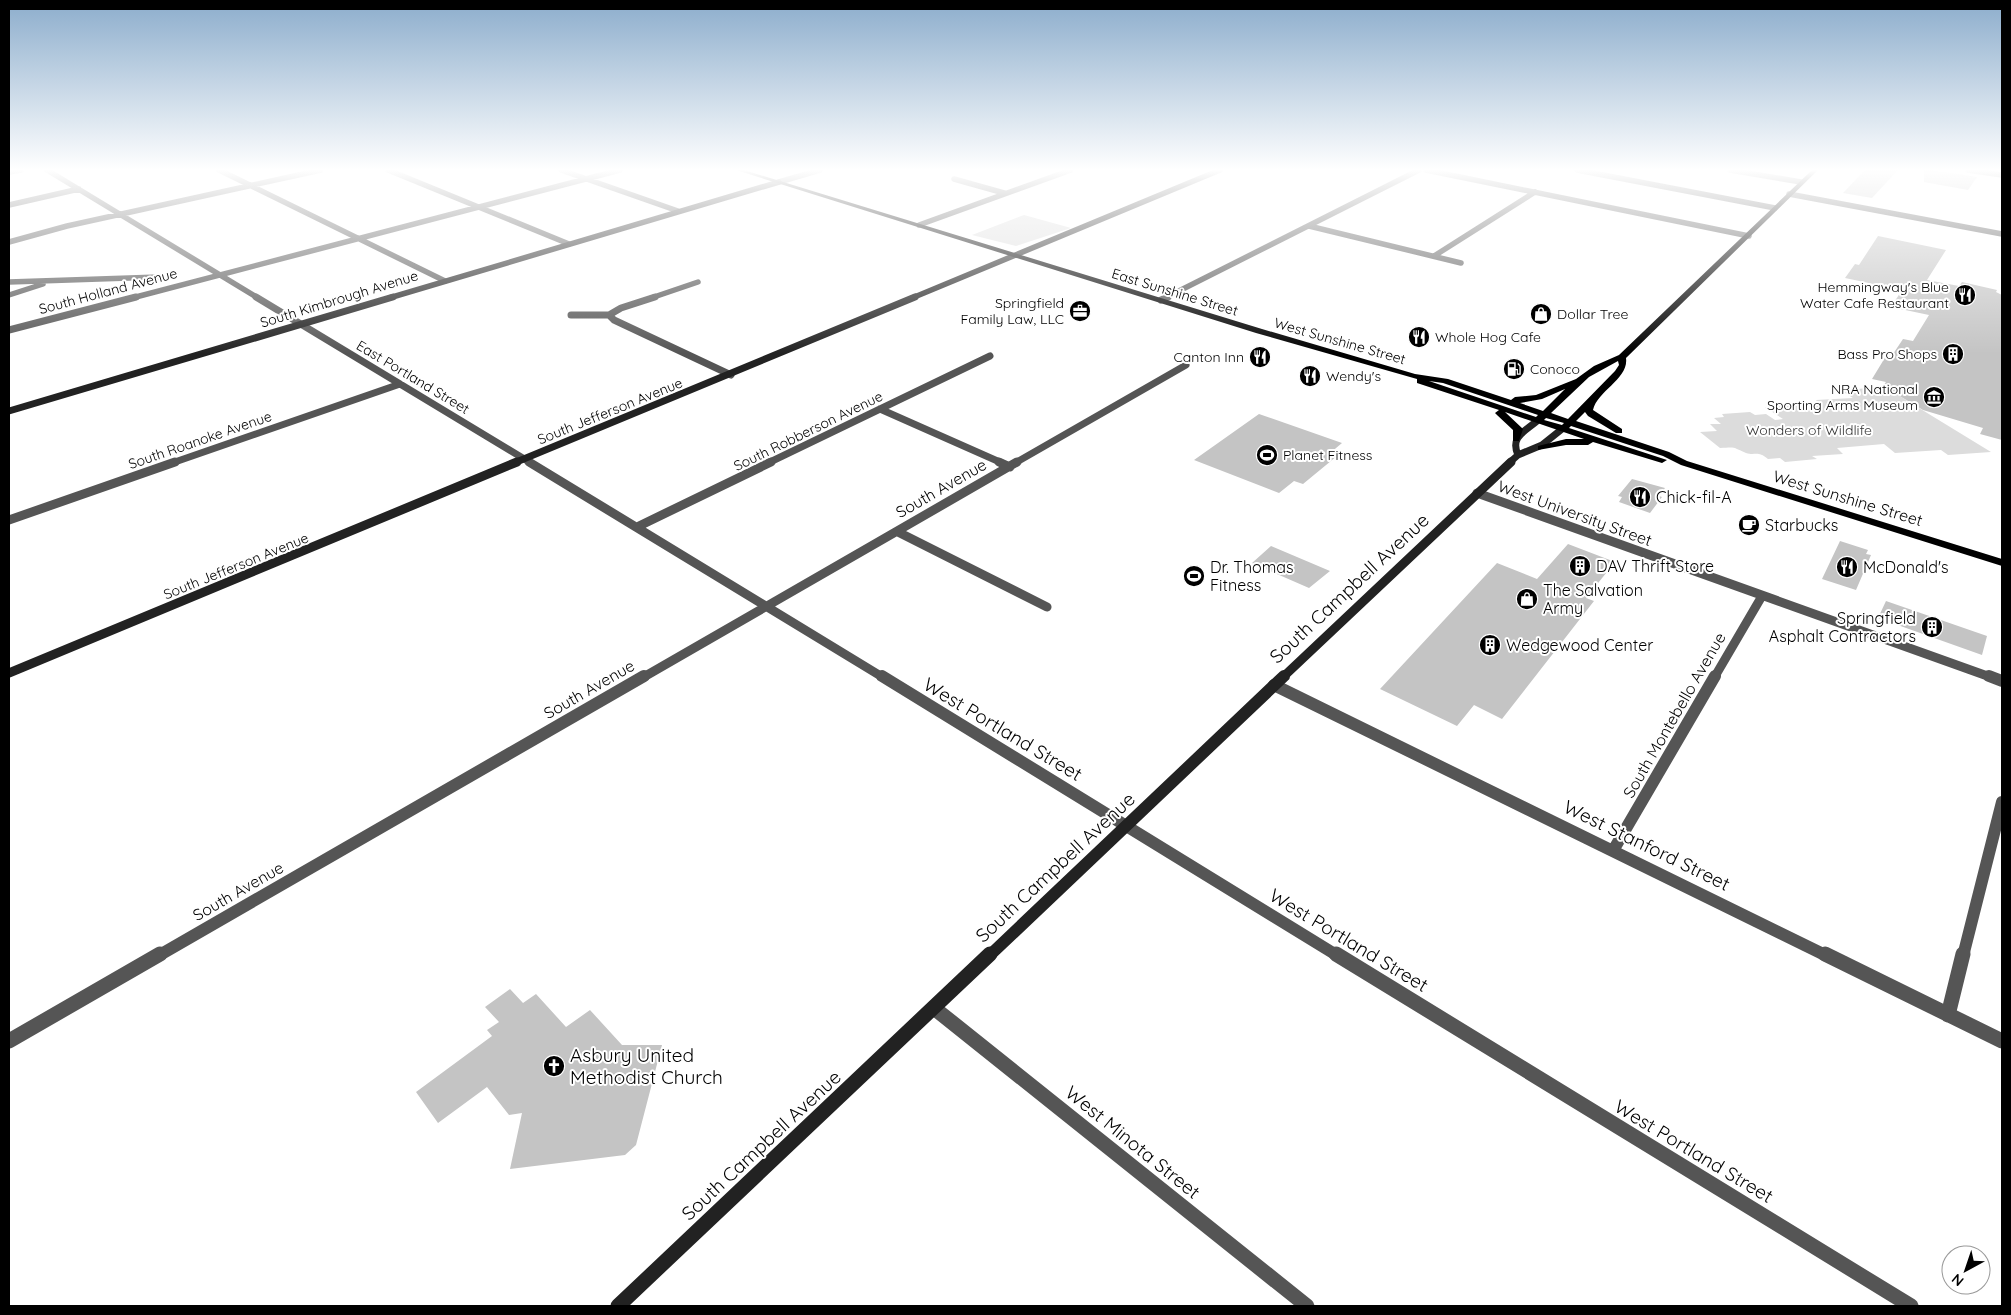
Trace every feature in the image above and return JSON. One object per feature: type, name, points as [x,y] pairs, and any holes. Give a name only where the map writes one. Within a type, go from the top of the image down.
[{"type":"main road","name":"South Kimbrough Avenue","points":[[9,411],[611,231]]},
{"type":"main road","name":"East Sunshine Street","points":[[939,231],[1259,331]]},
{"type":"main road","name":"South Jefferson Avenue","points":[[9,673],[1075,231]]},
{"type":"main road","name":"South Campbell Avenue","points":[[1516,439],[1546,414],[1598,365],[1622,357],[1753,231]]},
{"type":"main road","name":"West Sunshine Street","points":[[1259,331],[1414,376],[1445,381],[1666,454],[1684,463]]},
{"type":"main road","name":"South Campbell Avenue","points":[[618,1306],[1477,493],[1518,455],[1541,448],[1570,422],[1623,365],[1622,357]]},
{"type":"main road","name":"West Sunshine Street","points":[[1414,376],[1436,388],[1620,448],[1658,459],[1684,463],[2002,563]]},
{"type":"main road","points":[[1489,395],[1532,400],[1579,382]]},
{"type":"main road","points":[[1591,400],[1588,410],[1597,419],[1666,454]]},
{"type":"main road","points":[[1480,402],[1513,422],[1518,429],[1514,446],[1518,455]]},
{"type":"main road","points":[[1541,448],[1573,442],[1620,448]]},
{"type":"street","points":[[9,242],[48,231]]},
{"type":"street","name":"East Portland Street","points":[[149,231],[767,606]]},
{"type":"street","points":[[345,231],[446,281]]},
{"type":"street","name":"South Holland Avenue","points":[[9,330],[385,231]]},
{"type":"street","points":[[538,231],[569,244]]},
{"type":"street","points":[[1161,300],[1299,231]]},
{"type":"street","points":[[1332,231],[1462,263]]},
{"type":"street","points":[[1434,256],[1473,231]]},
{"type":"street","points":[[1726,231],[1749,236]]},
{"type":"street","points":[[1988,231],[2002,234]]},
{"type":"street","points":[[9,282],[159,277]]},
{"type":"street","points":[[9,295],[52,281]]},
{"type":"street","points":[[571,315],[609,315],[621,308],[698,282]]},
{"type":"street","points":[[609,315],[614,320],[731,375]]},
{"type":"street","name":"South Robberson Avenue","points":[[637,527],[990,356]]},
{"type":"street","name":"South Avenue","points":[[9,1041],[1186,365]]},
{"type":"street","name":"South Roanoke Avenue","points":[[9,520],[400,384]]},
{"type":"street","points":[[880,409],[1010,467]]},
{"type":"street","name":"West University Street","points":[[1477,493],[2002,681]]},
{"type":"street","points":[[898,532],[1048,607]]},
{"type":"street","name":"South Montebello Avenue","points":[[1614,850],[1762,596]]},
{"type":"street","name":"West Portland Street","points":[[767,606],[1911,1306]]},
{"type":"street","name":"West Stanford Street","points":[[1274,685],[2002,1041]]},
{"type":"street","points":[[1948,1015],[2002,802]]},
{"type":"street","name":"West Minota Street","points":[[934,1008],[1307,1306]]},
{"type":"green space","points":[[981,231],[1061,231],[1016,246],[972,235]]},
{"type":"green space","name":"Wonders of Wildlife","points":[[1883,386],[1991,452],[1948,455],[1941,450],[1895,453],[1884,444],[1837,448],[1843,454],[1812,456],[1817,459],[1785,462],[1780,458],[1768,459],[1759,454],[1749,454],[1734,448],[1720,448],[1700,432],[1717,431],[1710,424],[1721,424],[1714,418],[1724,417],[1722,414],[1750,412],[1755,415],[1766,414],[1775,420],[1783,419],[1765,407],[1819,404],[1816,400],[1853,398],[1842,391]]},
{"type":"building","name":"Bass Pro Shops","points":[[1878,236],[1946,250],[1927,280],[1959,286],[1962,282],[1997,290],[1996,292],[2002,295],[2002,440],[1980,434],[1983,428],[1923,410],[1883,386],[1886,382],[1872,379],[1886,356],[1891,357],[1903,339],[1913,341],[1929,315],[1891,307],[1902,290],[1845,278],[1855,264],[1859,265]]},
{"type":"building","name":"Planet Fitness","points":[[1259,414],[1342,443],[1329,454],[1337,456],[1303,484],[1294,481],[1279,493],[1194,460]]},
{"type":"building","name":"Chick-fil-A","points":[[1632,479],[1665,488],[1659,496],[1662,497],[1650,513],[1619,502],[1622,497],[1618,496]]},
{"type":"building","name":"McDonald's","points":[[1840,541],[1868,550],[1866,554],[1871,555],[1856,590],[1822,579]]},
{"type":"building","name":"Wedgewood Center","points":[[1568,544],[1615,562],[1586,598],[1594,601],[1502,719],[1474,705],[1457,726],[1380,689],[1497,563],[1537,579]]},
{"type":"building","points":[[1271,546],[1330,571],[1309,588],[1252,563]]},
{"type":"building","name":"Springfield Asphalt Contractors","points":[[1886,601],[1987,636],[1982,655],[1878,618]]},
{"type":"building","name":"Asbury United Methodist Church","points":[[510,989],[523,1003],[536,994],[566,1027],[590,1010],[622,1045],[662,1045],[636,1145],[625,1155],[510,1169],[522,1113],[509,1115],[487,1087],[438,1123],[416,1092],[492,1036],[487,1030],[499,1022],[485,1007]]},
{"type":"place","name":"Hemmingway's Blue Water Cafe Restaurant","points":[[1965,295]]},
{"type":"place","name":"Springfield Family Law, LLC","points":[[1080,311]]},
{"type":"place","name":"Dollar Tree","points":[[1541,314]]},
{"type":"place","name":"Whole Hog Cafe","points":[[1419,337]]},
{"type":"place","name":"Bass Pro Shops","points":[[1953,354]]},
{"type":"place","name":"Canton Inn","points":[[1260,357]]},
{"type":"place","name":"Conoco","points":[[1514,369]]},
{"type":"place","name":"Wendy's","points":[[1310,376]]},
{"type":"place","name":"NRA National Sporting Arms Museum","points":[[1934,397]]},
{"type":"place","name":"Planet Fitness","points":[[1267,455]]},
{"type":"place","name":"Chick-fil-A","points":[[1640,497]]},
{"type":"place","name":"Starbucks","points":[[1749,525]]},
{"type":"place","name":"DAV Thrift Store","points":[[1580,566]]},
{"type":"place","name":"McDonald's","points":[[1847,567]]},
{"type":"place","name":"Dr. Thomas Fitness","points":[[1194,576]]},
{"type":"place","name":"The Salvation Army","points":[[1527,599]]},
{"type":"place","name":"Springfield Asphalt Contractors","points":[[1932,627]]},
{"type":"place","name":"Wedgewood Center","points":[[1490,645]]},
{"type":"place","name":"Asbury United Methodist Church","points":[[554,1066]]}]
